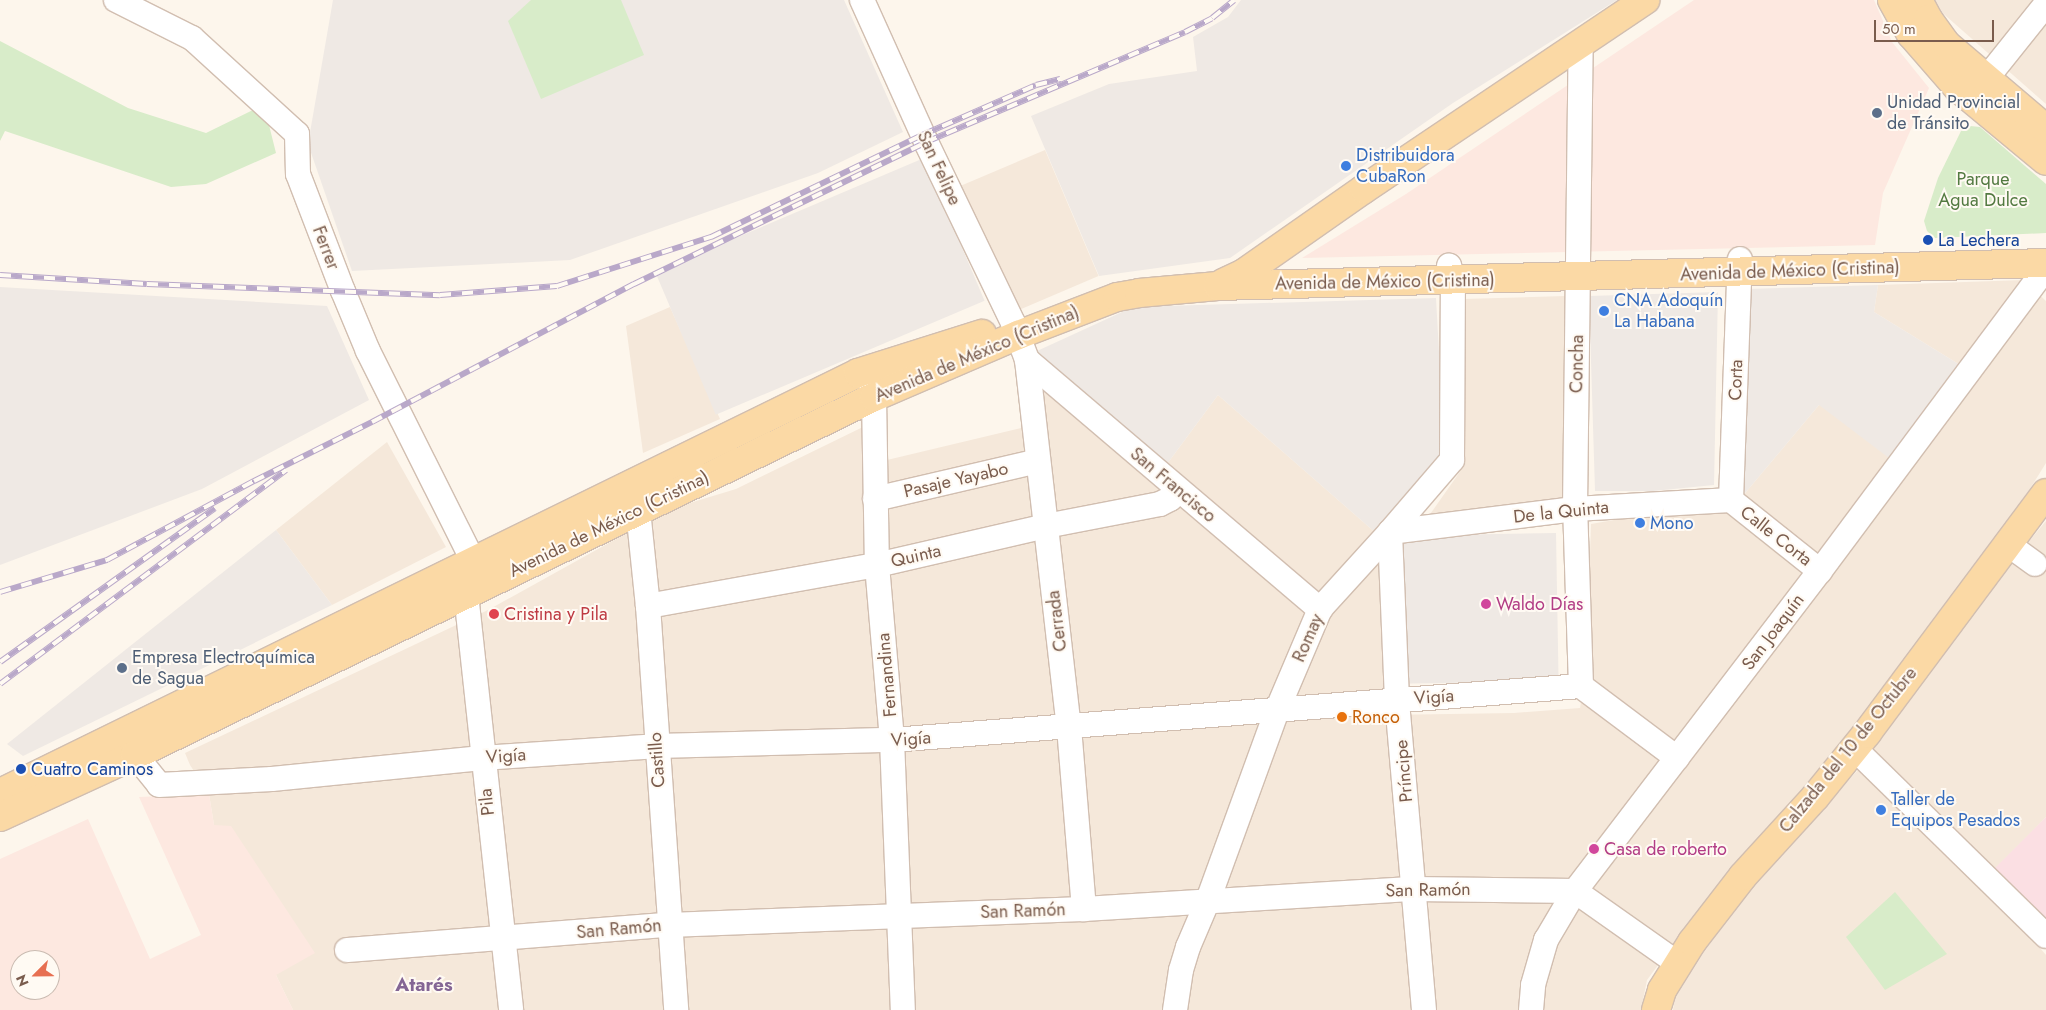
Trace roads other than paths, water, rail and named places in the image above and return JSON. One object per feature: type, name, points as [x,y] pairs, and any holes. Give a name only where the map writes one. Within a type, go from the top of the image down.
[{"type":"main road","points":[[1218,286],[1244,273],[1364,189],[1645,0]]},
{"type":"main road","points":[[1892,0],[1911,34],[1958,88],[2046,161]]},
{"type":"main road","points":[[1918,0],[1928,19],[1947,44],[2046,129]]},
{"type":"main road","name":"Avenida de México (Cristina)","points":[[1740,266],[2046,247]]},
{"type":"main road","name":"Avenida de México (Cristina)","points":[[0,817],[135,755],[874,397],[1020,340],[1117,298],[1139,293],[1218,286],[1578,268],[2046,263]]},
{"type":"main road","name":"Avenida de México (Cristina)","points":[[0,794],[473,561],[865,371],[1020,340],[1113,286],[1135,282],[1244,273],[1451,273]]},
{"type":"main road","name":"Calzada del 10 de Octubre","points":[[1656,1010],[1662,990],[1677,963],[1743,876],[1816,796],[1855,748],[2009,545],[2046,493]]},
{"type":"street","name":"Ferrer","points":[[116,0],[192,38],[297,134],[298,174],[336,274],[368,351],[473,561]]},
{"type":"street","name":"San Felipe","points":[[862,0],[926,142],[1020,340]]},
{"type":"street","points":[[1986,79],[2046,4]]},
{"type":"street","name":"Concha","points":[[1581,43],[1575,509],[1581,686]]},
{"type":"street","name":"Corta","points":[[1731,500],[1740,266]]},
{"type":"street","name":"San Joaquín","points":[[1531,1010],[1533,986],[1546,940],[1575,890],[1820,571],[2046,268]]},
{"type":"street","name":"Romay","points":[[1175,1010],[1181,970],[1188,947],[1208,900],[1278,708],[1320,609],[1452,460],[1451,273]]},
{"type":"street","name":"Cerrada","points":[[1020,340],[1038,461],[1069,727],[1084,909]]},
{"type":"street","name":"San Francisco","points":[[1020,340],[1179,491],[1320,609]]},
{"type":"street","name":"Fernandina","points":[[865,371],[874,397],[877,565],[892,740],[903,1010]]},
{"type":"street","name":"Pasaje Yayabo","points":[[875,499],[1038,461]]},
{"type":"street","name":"Quinta","points":[[648,606],[877,565],[1046,526],[1160,504],[1170,499],[1179,491]]},
{"type":"street","name":"De la Quinta","points":[[1390,532],[1575,509],[1731,500]]},
{"type":"street","name":"Calle Corta","points":[[1731,500],[1820,571]]},
{"type":"street","name":"Castillo","points":[[638,510],[648,606],[668,925],[676,1010]]},
{"type":"street","name":"Príncipe","points":[[1390,532],[1398,700],[1424,1010]]},
{"type":"street","points":[[2009,545],[2035,564]]},
{"type":"street","name":"Pila","points":[[466,594],[482,758],[511,1010]]},
{"type":"street","points":[[1581,686],[1678,758]]},
{"type":"street","name":"Vigía","points":[[135,755],[159,785],[272,779],[482,758],[656,746],[892,740],[1069,727],[1278,708],[1581,686]]},
{"type":"street","points":[[1855,748],[2046,936]]},
{"type":"street","name":"San Ramón","points":[[347,950],[668,925],[1084,909],[1414,889],[1575,890]]},
{"type":"street","points":[[1575,890],[1677,963]]},
{"type":"railway","points":[[0,592],[107,560],[254,481],[372,422],[634,284],[926,142],[1185,32],[1212,18],[1234,0]]},
{"type":"railway","points":[[0,275],[147,284],[440,295],[557,286],[711,237],[922,135],[1036,85],[1060,79]]},
{"type":"railway","points":[[0,684],[286,470]]},
{"type":"railway","points":[[0,662],[215,508]]},
{"type":"place","name":"Unidad Provincial de Tránsito","points":[[1877,113]]},
{"type":"place","name":"Distribuidora CubaRon","points":[[1346,166]]},
{"type":"place","name":"La Lechera","points":[[1928,240]]},
{"type":"place","name":"CNA Adoquín La Habana","points":[[1604,311]]},
{"type":"place","name":"Mono","points":[[1640,523]]},
{"type":"place","name":"Waldo Días","points":[[1486,604]]},
{"type":"place","name":"Cristina y Pila","points":[[494,614]]},
{"type":"place","name":"Empresa Electroquímica de Sagua","points":[[122,668]]},
{"type":"place","name":"Ronco","points":[[1342,717]]},
{"type":"place","name":"Cuatro Caminos","points":[[21,769]]},
{"type":"place","name":"Taller de Equipos Pesados","points":[[1881,810]]},
{"type":"place","name":"Casa de roberto","points":[[1594,849]]},
{"type":"district","name":"Atarés","points":[[424,985]]},
{"type":"park label","name":"Parque Agua Dulce","points":[[1983,190]]}]
